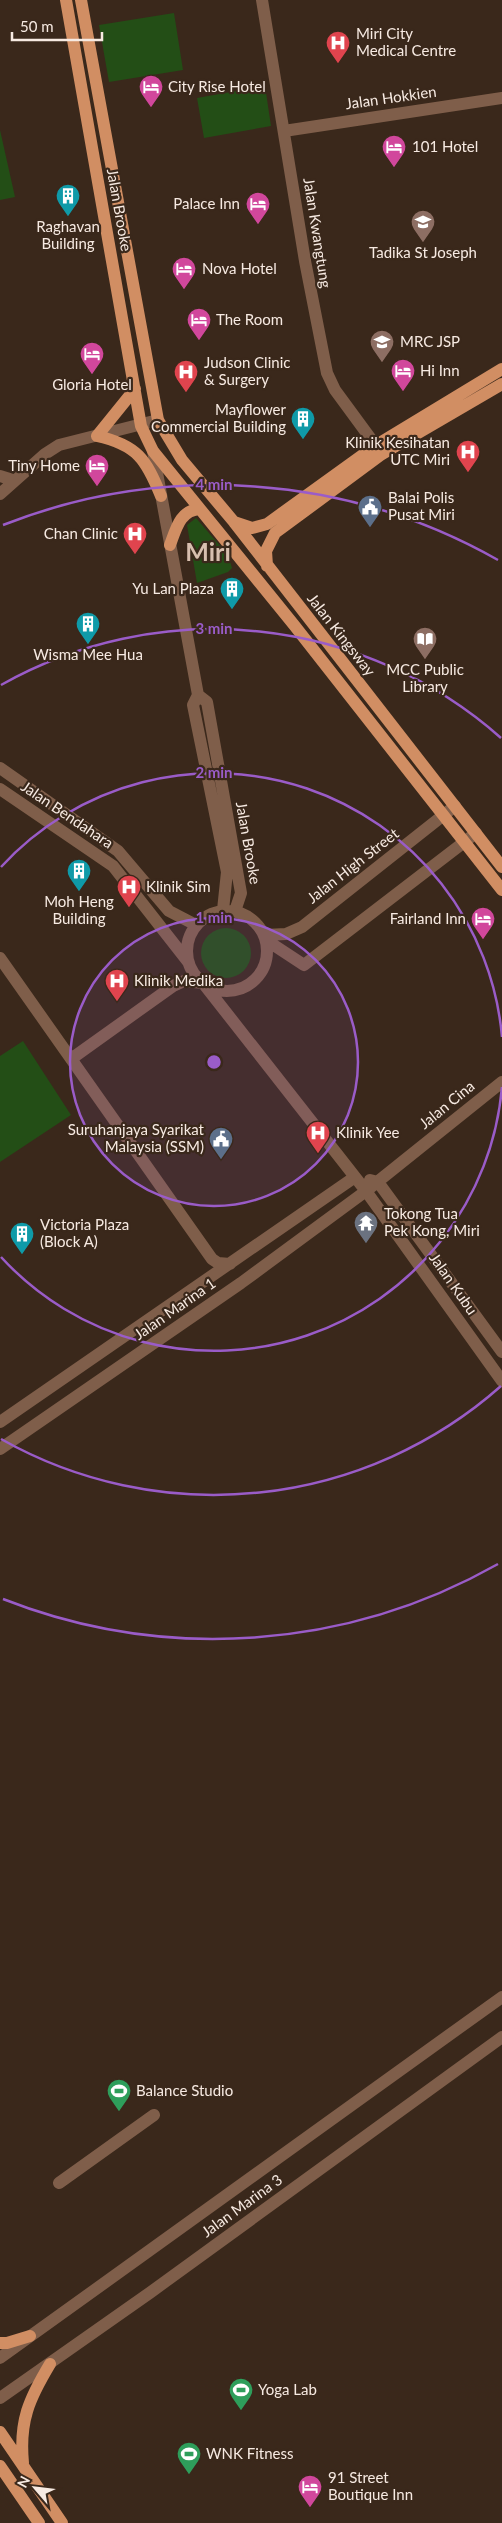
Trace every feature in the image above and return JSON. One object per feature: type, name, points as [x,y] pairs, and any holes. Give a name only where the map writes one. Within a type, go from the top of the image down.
[{"type":"main road","name":"Jalan Brooke","points":[[66,0],[141,426],[153,452]]},
{"type":"main road","name":"Jalan Brooke","points":[[81,0],[158,420]]},
{"type":"main road","points":[[234,522],[252,528],[267,524],[502,369]]},
{"type":"main road","points":[[267,566],[266,551],[275,533],[378,450],[502,384]]},
{"type":"main road","points":[[135,389],[97,436],[119,441],[137,453],[152,476],[161,496]]},
{"type":"main road","points":[[153,452],[158,420]]},
{"type":"main road","name":"Jalan Kingsway","points":[[158,420],[182,460],[234,522],[502,867]]},
{"type":"main road","name":"Jalan Kingsway","points":[[153,452],[444,814],[502,890]]},
{"type":"main road","points":[[170,545],[181,518],[192,509],[200,509]]},
{"type":"main road","points":[[0,2343],[7,2344],[30,2336]]},
{"type":"main road","points":[[24,2465],[22,2446],[24,2414],[31,2396],[50,2364]]},
{"type":"main road","points":[[0,2432],[62,2523]]},
{"type":"main road","points":[[0,2466],[39,2523]]},
{"type":"street","name":"Jalan Kwangtung","points":[[262,0],[311,296],[328,373],[335,390],[378,450]]},
{"type":"street","name":"Jalan Hokkien","points":[[284,131],[502,98]]},
{"type":"street","points":[[0,494],[13,480],[59,445],[141,426],[158,420]]},
{"type":"street","name":"Jalan Brooke","points":[[153,452],[198,695],[207,702],[241,893],[229,910]]},
{"type":"street","points":[[0,476],[13,480]]},
{"type":"street","name":"Jalan Bendahara","points":[[0,768],[118,851],[170,911],[196,925]]},
{"type":"street","name":"Jalan Bendahara","points":[[0,789],[113,866],[189,963]]},
{"type":"street","name":"Jalan High Street","points":[[265,937],[286,934],[302,927],[455,806]]},
{"type":"street","points":[[378,1182],[355,1177],[203,983],[193,973],[187,951],[189,937],[196,925],[213,913],[229,910],[253,919],[265,937],[304,965],[476,833]]},
{"type":"street","points":[[71,1059],[173,986],[184,981],[203,983],[226,991],[235,991],[253,982],[265,965],[267,955],[265,937]]},
{"type":"street","points":[[0,958],[212,1259],[218,1263],[230,1264]]},
{"type":"street","name":"Jalan Cina","points":[[366,1191],[502,1082]]},
{"type":"street","name":"Jalan Kubu","points":[[355,1177],[502,1381]]},
{"type":"street","name":"Jalan Marina 1","points":[[0,1422],[355,1177]]},
{"type":"street","name":"Jalan Kubu","points":[[378,1182],[502,1352]]},
{"type":"street","name":"Jalan Marina 1","points":[[0,1449],[241,1283],[366,1191]]},
{"type":"street","name":"Jalan Marina 3","points":[[0,2358],[502,1998]]},
{"type":"street","name":"Jalan Marina 3","points":[[0,2398],[50,2364],[502,2037]]},
{"type":"street","points":[[59,2183],[154,2115]]},
{"type":"green space","points":[[174,13],[183,70],[109,82],[99,25]]},
{"type":"green space","points":[[265,86],[271,126],[204,138],[197,98]]},
{"type":"green space","points":[[0,130],[15,197],[0,200]]},
{"type":"green space","points":[[196,518],[228,555],[232,568],[228,572],[197,583],[187,525]]},
{"type":"green space","points":[[221,928],[231,928],[244,935],[251,948],[251,958],[244,971],[231,978],[221,978],[212,974],[205,967],[201,958],[201,948],[205,939],[212,932]]},
{"type":"green space","points":[[23,1041],[71,1115],[0,1162],[0,1056]]},
{"type":"place","name":"Miri City Medical Centre","points":[[338,64]]},
{"type":"place","name":"City Rise Hotel","points":[[151,108]]},
{"type":"place","name":"101 Hotel","points":[[394,168]]},
{"type":"place","name":"Raghavan Building","points":[[68,217]]},
{"type":"place","name":"Palace Inn","points":[[258,225]]},
{"type":"place","name":"Tadika St Joseph","points":[[423,243]]},
{"type":"place","name":"Nova Hotel","points":[[184,290]]},
{"type":"place","name":"The Room","points":[[199,341]]},
{"type":"place","name":"MRC JSP","points":[[382,363]]},
{"type":"place","name":"Gloria Hotel","points":[[92,375]]},
{"type":"place","name":"Hi Inn","points":[[403,392]]},
{"type":"place","name":"Judson Clinic & Surgery","points":[[186,393]]},
{"type":"place","name":"Mayflower Commercial Building","points":[[303,440]]},
{"type":"place","name":"Klinik Kesihatan UTC Miri","points":[[468,473]]},
{"type":"place","name":"Tiny Home","points":[[97,487]]},
{"type":"place","name":"Balai Polis Pusat Miri","points":[[370,528]]},
{"type":"place","name":"Chan Clinic","points":[[135,555]]},
{"type":"place","name":"Yu Lan Plaza","points":[[232,610]]},
{"type":"place","name":"Wisma Mee Hua","points":[[88,645]]},
{"type":"place","name":"MCC Public Library","points":[[425,660]]},
{"type":"place","name":"Moh Heng Building","points":[[79,892]]},
{"type":"place","name":"Klinik Sim","points":[[129,908]]},
{"type":"place","name":"Fairland Inn","points":[[483,940]]},
{"type":"place","name":"Klinik Medika","points":[[117,1002]]},
{"type":"place","name":"Klinik Yee","points":[[318,1154]]},
{"type":"place","name":"Suruhanjaya Syarikat Malaysia (SSM)","points":[[221,1160]]},
{"type":"place","name":"Tokong Tua Pek Kong, Miri","points":[[366,1244]]},
{"type":"place","name":"Victoria Plaza (Block A)","points":[[22,1255]]},
{"type":"place","name":"Balance Studio","points":[[119,2112]]},
{"type":"place","name":"Yoga Lab","points":[[241,2411]]},
{"type":"place","name":"WNK Fitness","points":[[189,2475]]},
{"type":"place","name":"91 Street Boutique Inn","points":[[310,2508]]},
{"type":"district","name":"Miri","points":[[208,552]]}]
